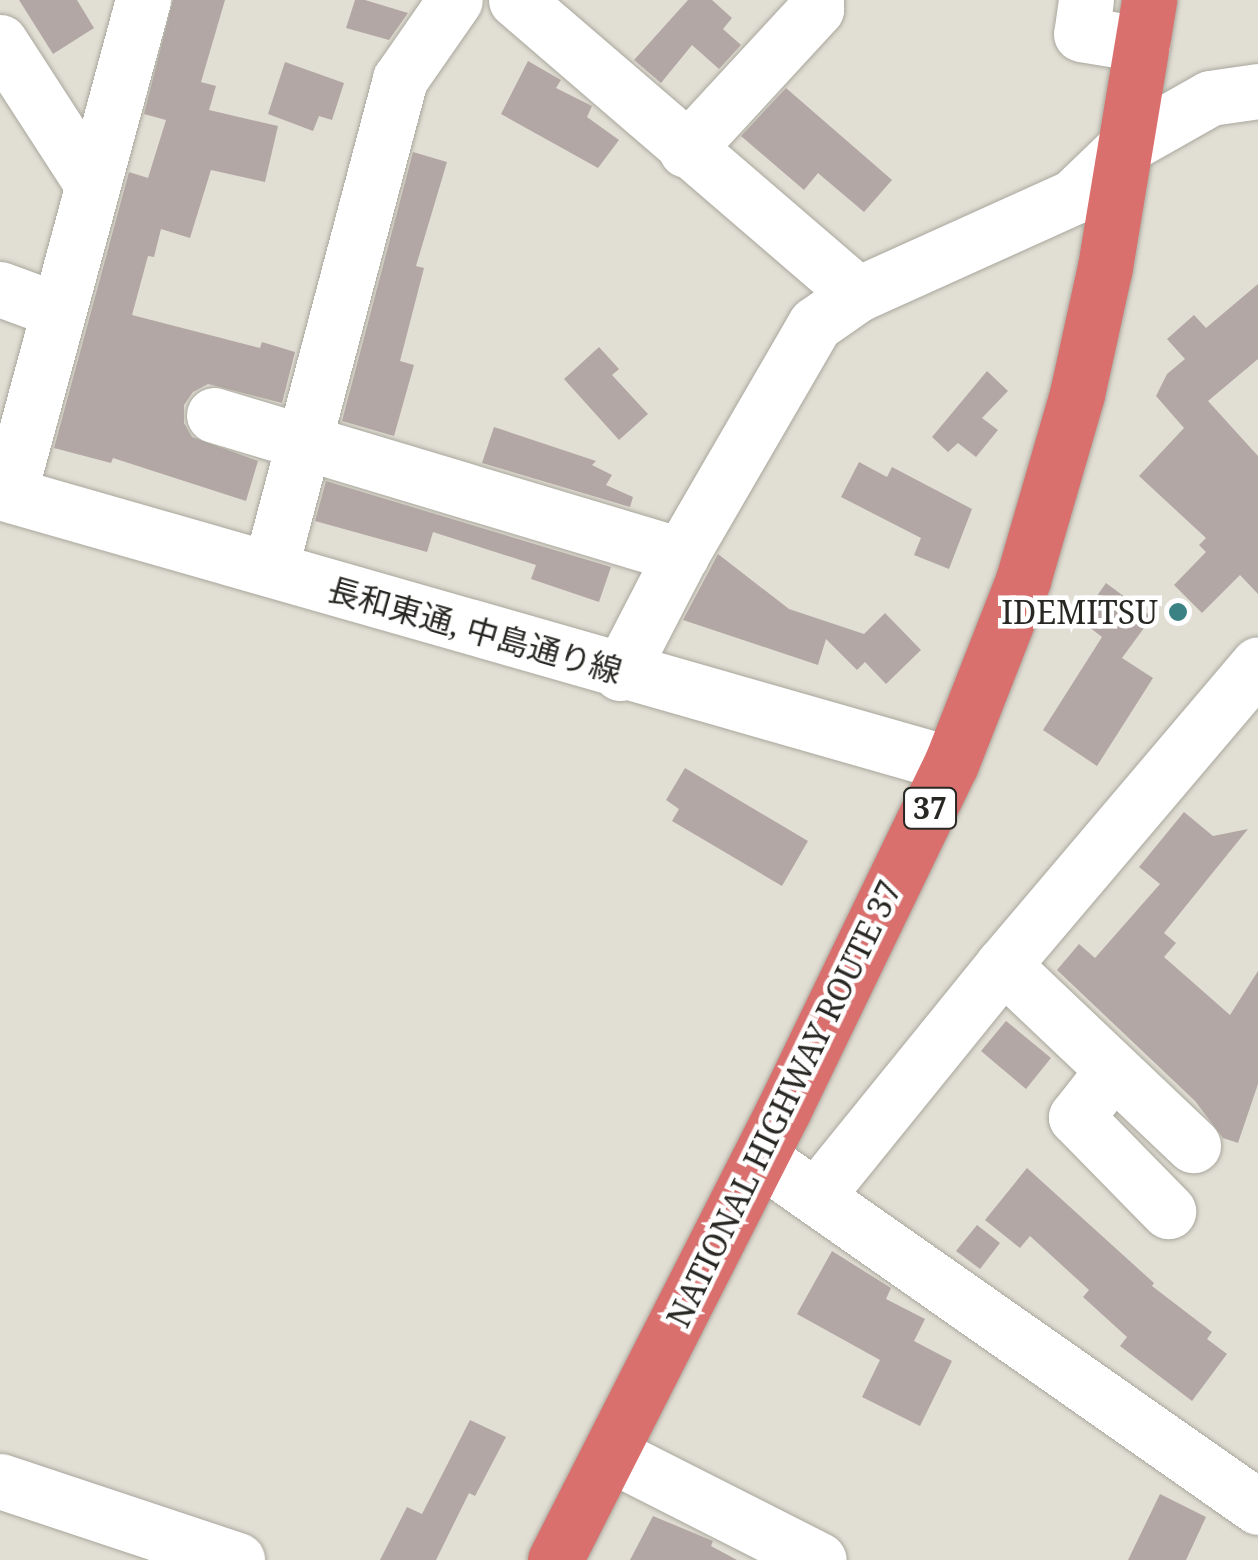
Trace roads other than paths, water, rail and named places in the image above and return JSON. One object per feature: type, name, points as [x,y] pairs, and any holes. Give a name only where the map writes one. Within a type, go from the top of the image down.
[{"type":"highway","name":"NATIONAL HIGHWAY ROUTE 37","points":[[555,1560],[760,1158],[951,764],[1024,580],[1072,412],[1127,145],[1146,22]]},
{"type":"street","points":[[5,493],[143,0]]},
{"type":"street","points":[[270,570],[400,79],[455,0]]},
{"type":"street","points":[[516,0],[858,294]]},
{"type":"street","points":[[686,150],[816,9],[816,0]]},
{"type":"street","points":[[1086,0],[1082,34],[1146,22]]},
{"type":"street","points":[[0,42],[92,184]]},
{"type":"street","points":[[620,673],[681,555],[814,324],[858,294],[1073,197],[1127,145],[1210,98],[1258,90]]},
{"type":"street","points":[[0,289],[57,310]]},
{"type":"street","points":[[214,415],[681,555]]},
{"type":"street","name":"長和東通, 中島通り線","points":[[5,493],[620,673],[951,764]]},
{"type":"street","points":[[816,1196],[1003,965],[1258,664]]},
{"type":"street","points":[[1003,965],[1192,1145]]},
{"type":"street","points":[[1113,1070],[1076,1117],[1168,1211]]},
{"type":"street","points":[[760,1158],[1258,1507]]},
{"type":"street","points":[[610,1454],[818,1560]]},
{"type":"street","points":[[0,1481],[238,1560]]},
{"type":"place","name":"IDEMITSU","points":[[1178,612]]}]
